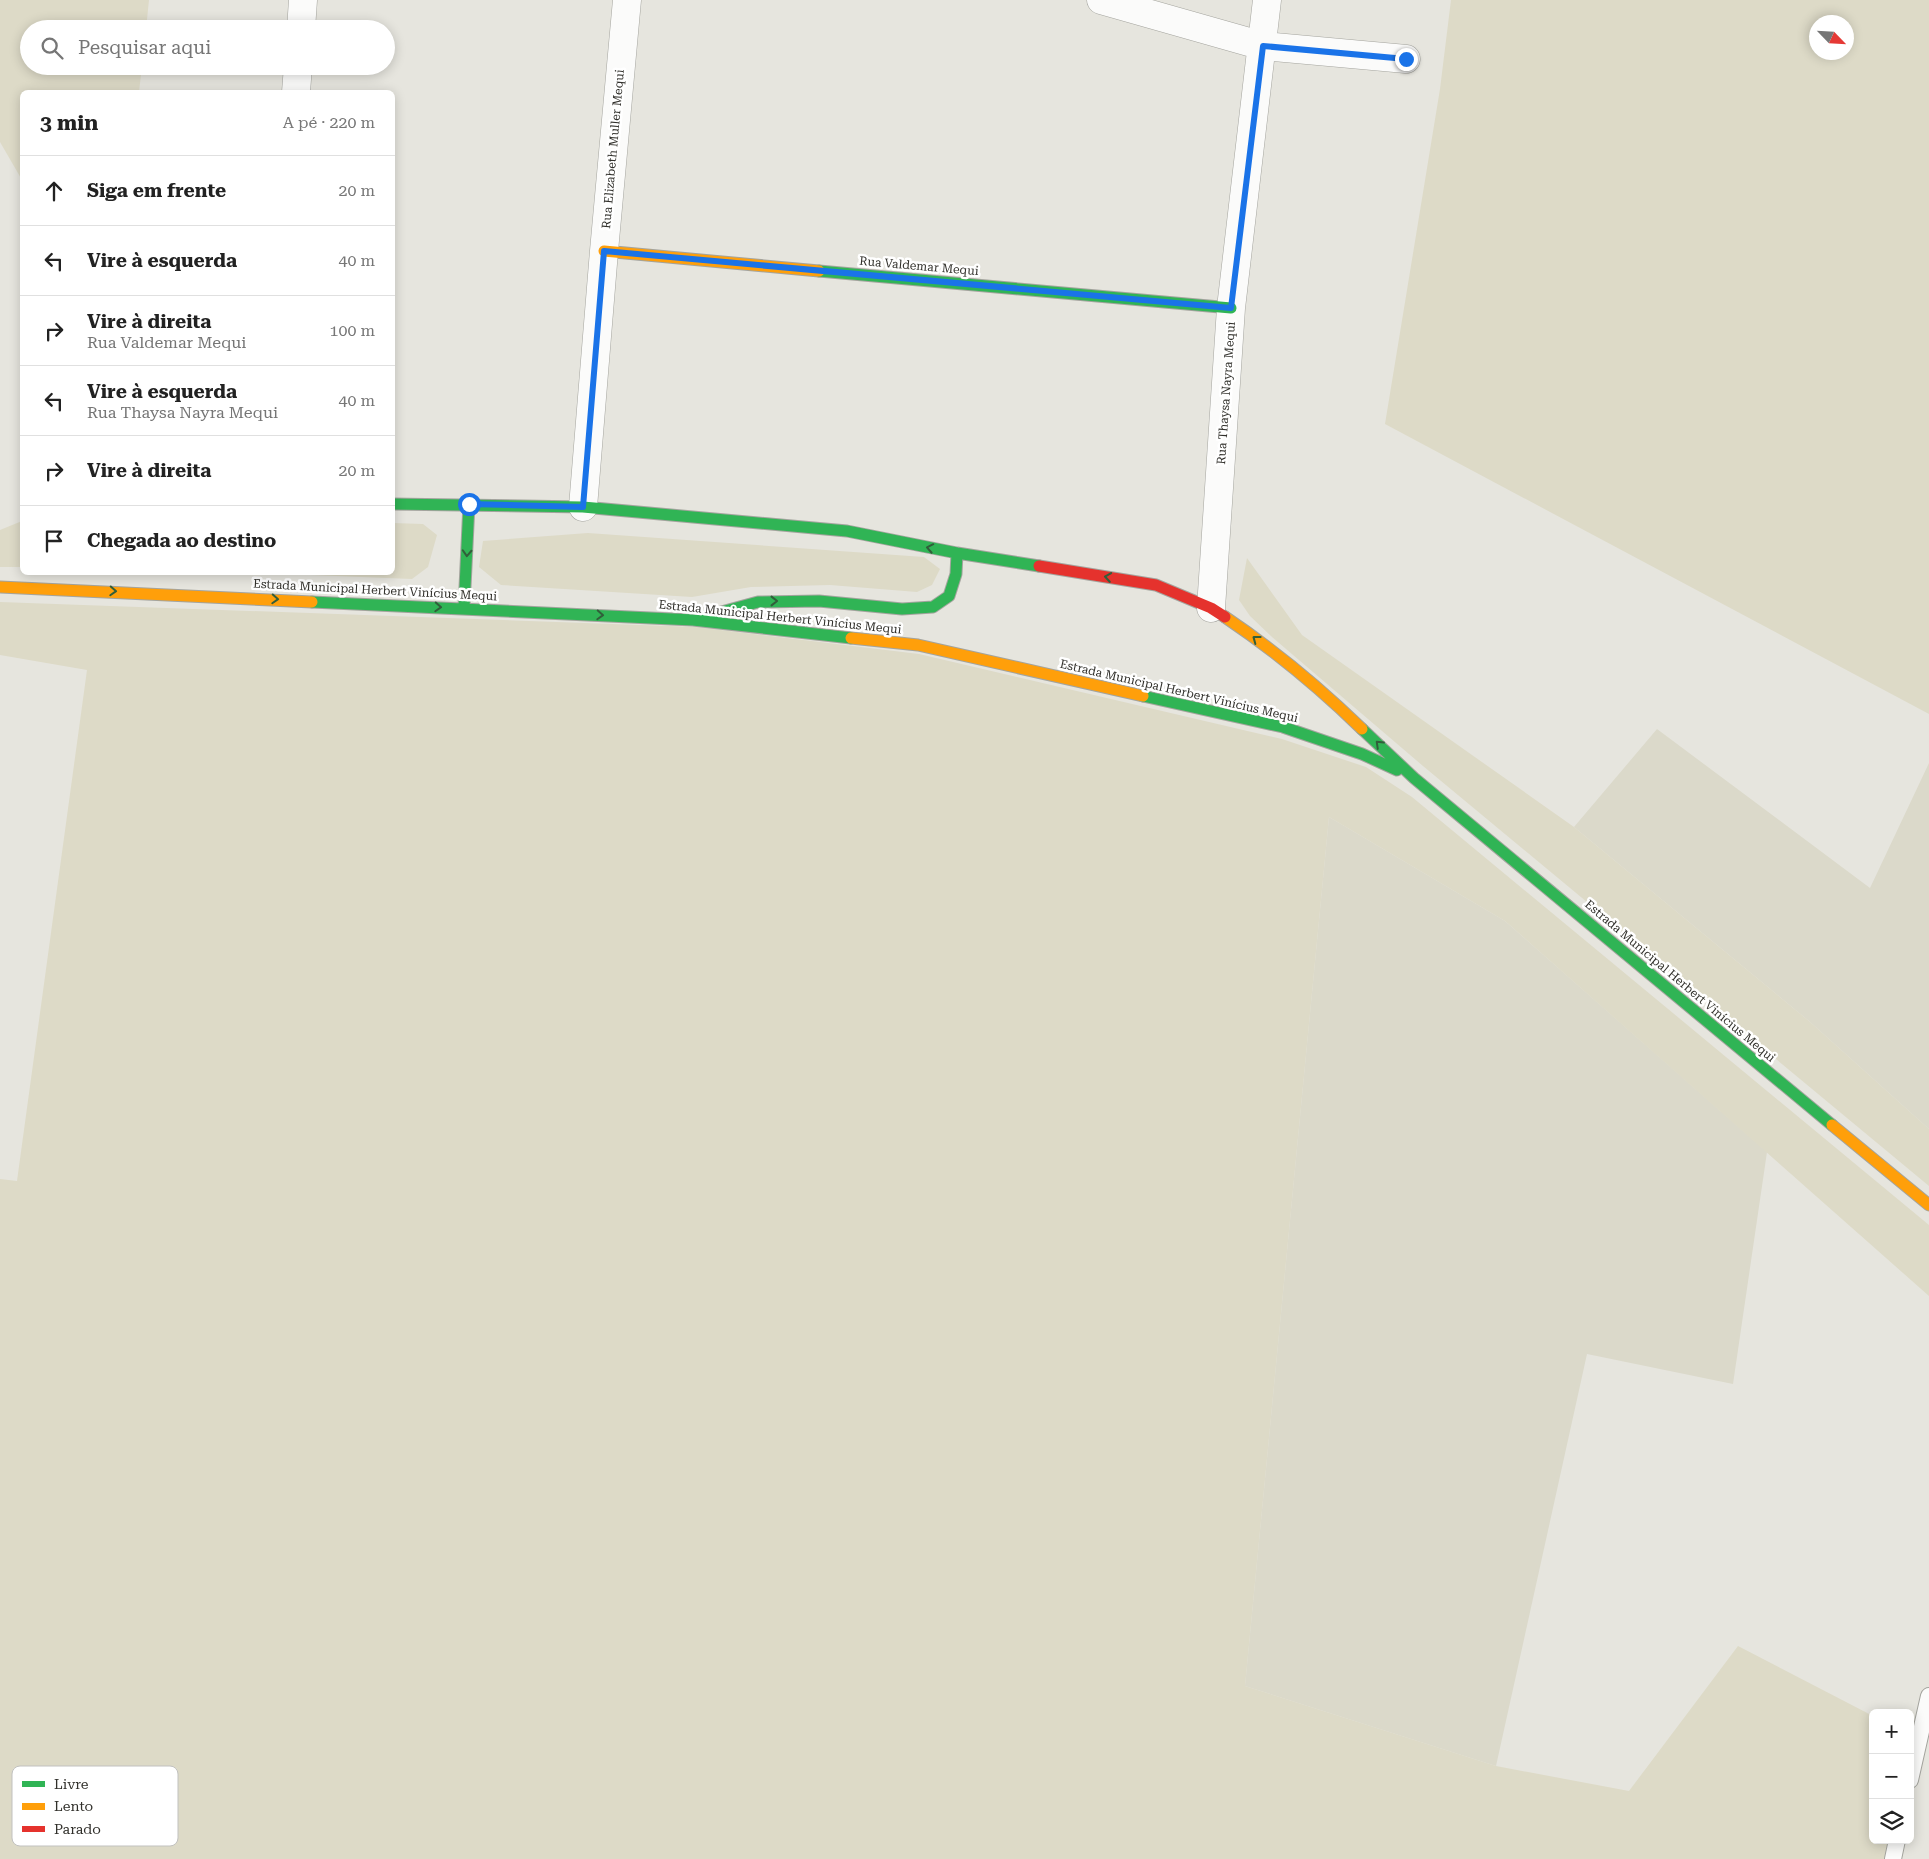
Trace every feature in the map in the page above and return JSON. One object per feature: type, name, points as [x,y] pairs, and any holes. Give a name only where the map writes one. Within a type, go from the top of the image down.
[{"type":"main road","name":"Rua Valdemar Mequi","points":[[604,251],[1231,308]]},
{"type":"main road","name":"Estrada Municipal Herbert Vinícius Mequi","points":[[395,504],[583,507],[847,531],[957,553],[1156,585],[1211,608],[1254,636],[1334,702],[1414,778],[1929,1206]]},
{"type":"main road","points":[[464,608],[469,504]]},
{"type":"main road","points":[[693,620],[758,602],[819,601],[902,609],[933,607],[949,596],[956,574],[957,553]]},
{"type":"main road","name":"Estrada Municipal Herbert Vinícius Mequi","points":[[64,589],[90,581]]},
{"type":"main road","name":"Estrada Municipal Herbert Vinícius Mequi","points":[[0,587],[693,620],[918,645],[1282,727],[1362,754],[1414,778]]},
{"type":"street","points":[[302,20],[303,0]]},
{"type":"street","name":"Rua Elizabeth Muller Mequi","points":[[583,507],[604,251],[628,0]]},
{"type":"street","points":[[1101,0],[1263,46],[1406,59]]},
{"type":"street","name":"Rua Thaysa Nayra Mequi","points":[[1211,608],[1231,308],[1267,0]]},
{"type":"street","points":[[296,90],[297,75]]},
{"type":"lane","points":[[1914,1762],[1929,1696]]},
{"type":"lane","points":[[1893,1859],[1896,1844]]},
{"type":"shaded area","points":[[0,0],[149,0],[147,20],[20,20],[20,75],[141,75],[139,90],[20,90],[20,177],[0,142]]},
{"type":"shaded area","points":[[1451,0],[1929,0],[1929,714],[1385,424],[1440,89]]},
{"type":"shaded area","points":[[20,522],[20,567],[0,567],[0,530]]},
{"type":"shaded area","points":[[395,523],[423,524],[437,535],[428,567],[412,579],[311,575],[395,575]]},
{"type":"shaded area","points":[[588,533],[924,557],[940,569],[932,585],[917,592],[830,585],[751,587],[692,597],[501,585],[479,567],[483,541]]},
{"type":"shaded area","points":[[1247,558],[1302,635],[1574,827],[1809,1021],[1929,1129],[1929,1186],[1423,766],[1272,637],[1250,616],[1239,600]]},
{"type":"shaded area","points":[[0,602],[696,627],[919,654],[1282,739],[1366,767],[1412,797],[1929,1225],[1929,1296],[1505,921],[1329,817],[1245,1686],[1496,1766],[1629,1791],[1738,1646],[1869,1714],[1869,1844],[1896,1844],[1893,1859],[0,1859],[0,1179],[17,1181],[87,670],[0,655]]},
{"type":"shaded area","points":[[1657,729],[1870,888],[1929,763],[1929,1129],[1809,1021],[1574,827]]},
{"type":"shaded area","points":[[1329,817],[1505,921],[1767,1152],[1733,1384],[1587,1354],[1496,1766],[1245,1686]]},
{"type":"traffic: fast","points":[[819,271],[1231,308]]},
{"type":"traffic: fast","points":[[395,504],[583,507],[847,531],[957,553],[1039,566]]},
{"type":"traffic: fast","points":[[464,608],[469,504]]},
{"type":"traffic: fast","points":[[707,616],[758,602],[819,601],[902,609],[933,607],[949,596],[956,574],[957,553]]},
{"type":"traffic: fast","points":[[312,602],[693,620],[851,638]]},
{"type":"traffic: fast","points":[[1143,696],[1283,727],[1362,754],[1397,770]]},
{"type":"traffic: fast","points":[[1362,729],[1414,778],[1832,1125]]},
{"type":"traffic: slow","points":[[604,251],[819,271]]},
{"type":"traffic: slow","points":[[0,587],[312,602]]},
{"type":"traffic: slow","points":[[1225,617],[1296,670],[1362,729]]},
{"type":"traffic: slow","points":[[851,638],[918,645],[1143,696]]},
{"type":"traffic: slow","points":[[1832,1125],[1929,1205]]},
{"type":"traffic: jam","points":[[1039,566],[1156,585],[1211,608],[1225,617]]},
{"type":"route","points":[[469,504],[583,507],[604,251],[1231,308],[1263,46],[1406,59]]}]
